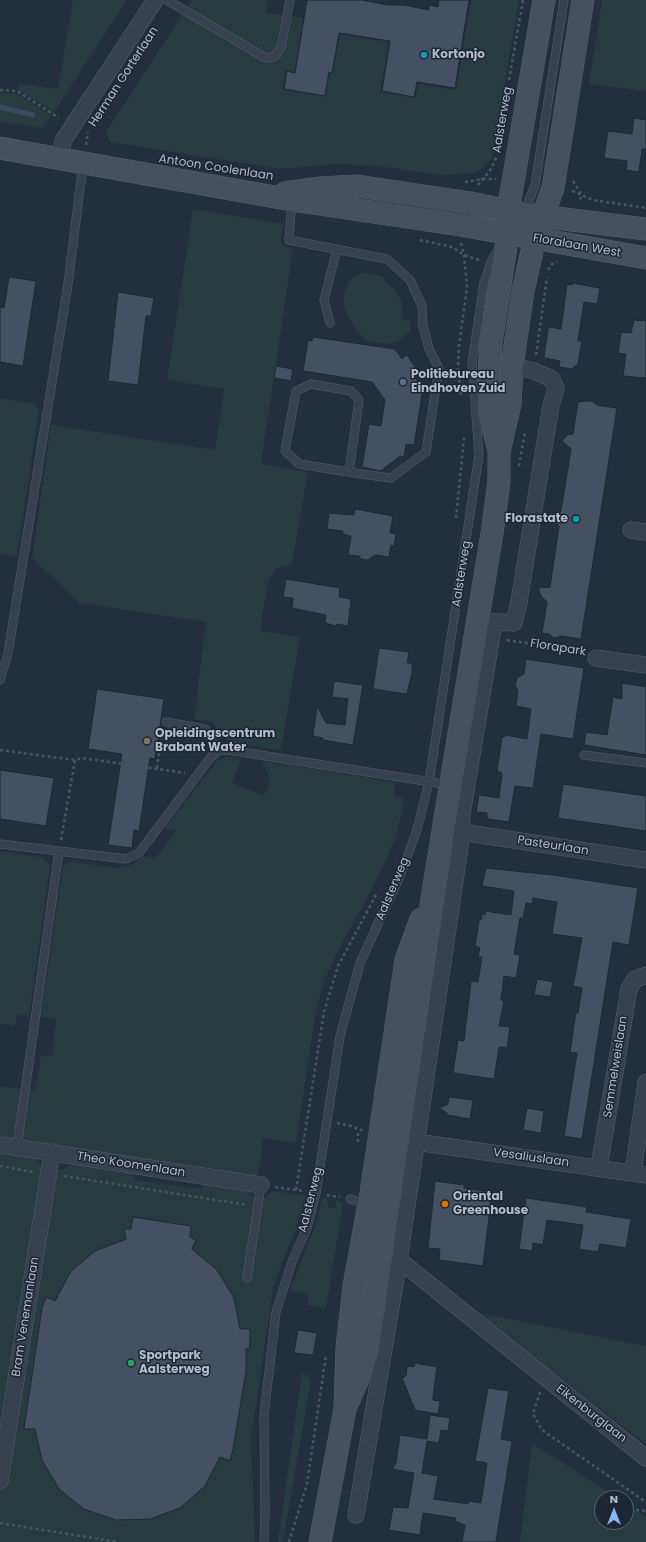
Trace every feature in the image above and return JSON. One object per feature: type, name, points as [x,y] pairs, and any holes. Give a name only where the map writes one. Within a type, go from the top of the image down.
[{"type":"main road","name":"Aalsterweg","points":[[499,452],[510,404],[512,366],[527,267],[535,238],[524,214],[544,0]]},
{"type":"main road","name":"Aalsterweg","points":[[345,1409],[361,1372],[390,1258],[433,892],[452,785],[487,627],[494,519],[499,481],[499,452],[490,412],[489,376],[492,343],[508,234],[524,214],[553,188],[583,0]]},
{"type":"main road","name":"Antoon Coolenlaan","points":[[0,148],[62,150],[87,154],[292,200],[465,226],[508,234]]},
{"type":"main road","name":"Antoon Coolenlaan","points":[[269,195],[320,188],[357,186],[471,203],[524,214]]},
{"type":"main road","name":"Floralaan West","points":[[524,214],[646,229]]},
{"type":"main road","name":"Floralaan West","points":[[508,234],[646,258]]},
{"type":"main road","name":"Aalsterweg","points":[[320,1542],[345,1409],[347,1348],[354,1286],[360,1253],[359,1202],[406,960],[416,928],[433,892]]},
{"type":"street","name":"Herman Gorterlaan","points":[[62,150],[155,0]]},
{"type":"street","points":[[487,627],[514,623],[551,405],[556,389],[552,379],[534,371],[512,366]]},
{"type":"street","name":"Aalsterweg","points":[[356,1515],[390,1258],[416,1142],[461,832],[487,627]]},
{"type":"street","name":"Florapark","points":[[596,658],[646,665]]},
{"type":"street","name":"Pasteurlaan","points":[[461,832],[646,860]]},
{"type":"street","name":"Semmelweislaan","points":[[599,1167],[629,989],[635,979],[646,974]]},
{"type":"street","points":[[639,1174],[646,1082]]},
{"type":"street","name":"Vesaliuslaan","points":[[416,1142],[599,1167],[639,1174]]},
{"type":"street","name":"Theo Koomenlaan","points":[[0,1145],[262,1185]]},
{"type":"street","name":"Bram Venemanlaan","points":[[0,1482],[52,1152]]},
{"type":"street","points":[[360,1253],[390,1258],[540,1373]]},
{"type":"street","name":"Eikenburglaan","points":[[540,1373],[646,1458]]},
{"type":"lane","points":[[167,0],[264,58],[275,56],[281,48],[290,0]]},
{"type":"lane","name":"Aalsterweg","points":[[524,214],[535,185],[564,0]]},
{"type":"lane","points":[[0,680],[8,653],[68,284],[87,154]]},
{"type":"lane","points":[[292,200],[289,240],[387,259],[410,280],[422,306],[423,326],[429,349],[439,368],[426,452],[391,478],[349,472],[299,464],[285,450],[296,390],[311,384],[351,391],[359,400],[349,472]]},
{"type":"lane","name":"Aalsterweg","points":[[264,1542],[264,1415],[276,1312],[293,1259],[307,1228],[316,1193],[340,1036],[360,963],[400,876],[417,830],[429,782],[479,455],[472,363],[480,305],[484,283],[491,262],[508,234]]},
{"type":"lane","points":[[330,323],[324,300],[337,249]]},
{"type":"lane","points":[[166,722],[205,729],[218,752]]},
{"type":"lane","points":[[0,844],[126,859],[139,853],[210,758],[218,752],[228,750],[452,785]]},
{"type":"lane","points":[[584,755],[646,764]]},
{"type":"lane","points":[[17,1147],[59,851]]},
{"type":"lane","points":[[247,1278],[262,1185]]},
{"type":"path","name":"Aalsterweg","points":[[509,86],[523,0]]},
{"type":"path","points":[[0,90],[17,91],[60,118]]},
{"type":"path","name":"Herman Gorterlaan","points":[[87,154],[88,133],[92,127]]},
{"type":"path","name":"Aalsterweg","points":[[471,203],[474,192],[482,179],[491,169],[498,148]]},
{"type":"path","points":[[62,150],[87,154]]},
{"type":"path","points":[[462,183],[482,179]]},
{"type":"path","points":[[577,220],[581,194],[592,200],[646,208]]},
{"type":"path","points":[[462,399],[458,369],[467,287],[464,255],[461,243],[465,226]]},
{"type":"path","points":[[534,371],[548,271],[552,264],[560,261]]},
{"type":"path","points":[[518,471],[526,425]]},
{"type":"path","points":[[456,520],[464,433]]},
{"type":"path","name":"Florapark","points":[[487,627],[594,654],[596,658]]},
{"type":"path","points":[[157,768],[162,730],[166,722]]},
{"type":"path","points":[[0,750],[75,760],[82,758],[198,774]]},
{"type":"path","points":[[59,851],[75,760]]},
{"type":"path","name":"Aalsterweg","points":[[296,1190],[324,1012],[338,966],[378,892]]},
{"type":"path","points":[[336,1123],[351,1126],[360,1130]]},
{"type":"path","points":[[0,1166],[258,1206]]},
{"type":"path","points":[[289,1542],[307,1484],[327,1353]]},
{"type":"path","points":[[540,1373],[533,1414],[542,1430],[646,1502]]},
{"type":"path","points":[[636,1510],[646,1511]]},
{"type":"path","points":[[0,1523],[118,1542]]},
{"type":"green space","points":[[73,0],[127,0],[54,112],[17,89],[20,84],[58,89]]},
{"type":"green space","points":[[192,0],[268,0],[266,13],[303,18],[295,72],[285,70],[283,89],[325,96],[329,73],[333,73],[340,34],[389,42],[380,92],[416,98],[418,84],[456,90],[471,0],[519,0],[492,158],[482,169],[474,173],[440,175],[378,166],[337,164],[280,169],[110,142],[106,132]]},
{"type":"green space","points":[[602,0],[646,0],[646,91],[589,84]]},
{"type":"green space","points":[[0,92],[16,94],[51,116],[42,128],[0,122]]},
{"type":"green space","points":[[193,209],[284,224],[281,238],[283,245],[293,249],[261,464],[308,472],[292,564],[278,568],[269,578],[262,617],[261,631],[300,637],[281,750],[229,742],[211,721],[194,720],[206,622],[80,603],[32,558],[51,425],[215,450],[224,389],[167,380]]},
{"type":"green space","points":[[361,273],[381,276],[396,291],[402,303],[403,321],[409,320],[411,331],[399,340],[389,344],[367,341],[348,317],[344,306],[344,293],[349,280]]},
{"type":"green space","points":[[0,398],[34,404],[39,410],[17,556],[0,554]]},
{"type":"green space","points":[[226,756],[242,758],[232,783],[264,796],[269,784],[268,772],[262,763],[263,761],[395,782],[394,796],[405,798],[396,836],[383,866],[325,978],[316,1010],[296,1143],[262,1138],[262,1153],[257,1176],[0,1137],[0,1086],[35,1091],[41,1055],[52,1056],[56,1019],[41,1017],[63,867],[66,863],[74,862],[115,868],[132,865],[143,856],[155,859],[176,831],[164,828],[217,761]]},
{"type":"green space","points":[[0,851],[44,858],[50,865],[29,1016],[17,1014],[16,1024],[13,1026],[0,1024]]},
{"type":"green space","name":"Sportpark Aalsterweg","points":[[0,1153],[34,1158],[40,1163],[41,1167],[62,1170],[70,1165],[135,1174],[134,1180],[202,1189],[203,1185],[250,1192],[250,1196],[265,1198],[273,1191],[306,1196],[297,1226],[274,1283],[251,1438],[255,1542],[0,1542]]},
{"type":"green space","points":[[322,1198],[328,1199],[328,1207],[335,1208],[336,1200],[343,1204],[326,1308],[307,1305],[309,1294],[290,1291],[317,1221]]},
{"type":"green space","points":[[475,1312],[646,1346],[646,1444]]},
{"type":"green space","points":[[302,1372],[311,1380],[283,1542],[278,1542]]},
{"type":"green space","points":[[532,1443],[605,1490],[594,1490],[594,1530],[634,1530],[634,1509],[646,1517],[646,1542],[520,1542]]},
{"type":"building","name":"Kortonjo","points":[[307,0],[361,0],[388,5],[404,5],[429,10],[429,5],[438,7],[439,0],[469,0],[455,88],[417,82],[414,97],[382,91],[390,41],[339,33],[332,73],[329,72],[325,96],[284,89],[287,71],[295,73]]},
{"type":"building","points":[[634,118],[646,120],[646,149],[642,149],[639,172],[626,170],[627,161],[604,158],[608,131],[632,134]]},
{"type":"building","points":[[9,277],[36,281],[23,366],[0,362],[0,307],[4,308]]},
{"type":"building","points":[[572,283],[600,288],[597,304],[584,302],[578,341],[582,341],[578,364],[572,369],[559,367],[560,361],[545,358],[544,356],[548,329],[550,327],[561,329],[567,284],[572,285]]},
{"type":"building","points":[[118,292],[154,298],[151,316],[146,316],[138,385],[108,381]]},
{"type":"building","points":[[634,320],[646,321],[646,378],[623,376],[626,354],[618,353],[621,332],[631,333]]},
{"type":"building","points":[[313,337],[395,349],[402,359],[407,355],[416,368],[415,370],[417,372],[413,375],[423,389],[414,445],[406,444],[404,457],[400,456],[381,471],[362,467],[369,424],[381,426],[385,400],[372,382],[303,371],[308,340],[312,341]]},
{"type":"building","points":[[276,366],[293,369],[291,381],[274,378]]},
{"type":"building","name":"Florastate","points":[[592,401],[597,405],[617,408],[581,639],[561,636],[554,638],[549,634],[542,633],[547,602],[541,596],[538,588],[550,587],[559,526],[547,514],[561,511],[571,449],[562,441],[567,435],[573,434],[578,402]]},
{"type":"building","points":[[355,509],[393,516],[390,533],[396,534],[394,546],[391,545],[389,557],[375,555],[368,560],[361,559],[359,556],[348,555],[351,536],[343,534],[343,531],[327,529],[329,513],[354,515]]},
{"type":"building","points":[[286,579],[340,588],[339,597],[351,599],[348,626],[337,624],[336,626],[325,623],[326,615],[292,608],[293,598],[283,597]]},
{"type":"building","points":[[379,648],[409,652],[407,663],[412,663],[412,673],[407,694],[373,689]]},
{"type":"building","points":[[526,659],[584,668],[573,739],[541,734],[533,788],[515,786],[509,822],[487,819],[487,813],[476,812],[479,795],[499,798],[502,773],[497,771],[502,737],[505,735],[527,739],[531,709],[516,706],[518,690],[515,686],[517,678],[524,674]]},
{"type":"building","points":[[334,681],[363,685],[353,745],[323,740],[323,738],[313,736],[317,706],[326,723],[345,725],[348,699],[332,697]]},
{"type":"building","points":[[622,683],[646,687],[646,755],[584,745],[586,732],[607,735],[613,697],[622,699]]},
{"type":"building","points":[[97,689],[164,699],[155,759],[150,758],[139,831],[134,830],[132,848],[108,845],[122,754],[88,749]]},
{"type":"building","points":[[0,770],[54,778],[46,826],[0,819]]},
{"type":"building","points":[[563,784],[646,796],[646,831],[558,818]]},
{"type":"building","points":[[486,868],[553,875],[638,888],[629,945],[613,942],[582,1139],[564,1136],[577,1053],[570,1052],[576,1012],[578,1013],[582,988],[573,986],[582,938],[552,934],[557,902],[533,898],[532,904],[526,903],[523,918],[520,918],[514,954],[520,955],[516,978],[504,976],[501,1000],[504,1001],[499,1026],[510,1027],[507,1048],[499,1047],[494,1079],[453,1073],[458,1040],[464,1041],[471,981],[478,982],[482,957],[478,957],[480,948],[475,946],[479,920],[481,920],[482,914],[485,915],[486,911],[511,915],[514,891],[482,886]]},
{"type":"building","points":[[537,979],[553,982],[550,997],[534,995]]},
{"type":"building","points":[[449,1097],[473,1100],[470,1119],[447,1115],[447,1113],[439,1108],[448,1104]]},
{"type":"building","points":[[527,1108],[544,1111],[541,1133],[523,1130]]},
{"type":"building","points":[[435,1181],[464,1185],[464,1188],[492,1192],[483,1266],[439,1260],[440,1249],[428,1248]]},
{"type":"building","points":[[526,1198],[587,1207],[586,1212],[631,1219],[626,1248],[600,1244],[598,1252],[579,1249],[583,1225],[547,1220],[543,1245],[533,1243],[532,1251],[519,1249]]},
{"type":"building","points":[[133,1217],[191,1226],[190,1237],[196,1240],[192,1249],[217,1270],[234,1298],[240,1329],[250,1329],[250,1341],[249,1349],[246,1348],[246,1371],[230,1461],[220,1457],[205,1486],[180,1508],[150,1519],[116,1520],[84,1509],[59,1489],[42,1460],[35,1429],[24,1429],[42,1308],[46,1297],[55,1301],[71,1271],[95,1251],[126,1239],[124,1229],[131,1229]]},
{"type":"building","points":[[298,1330],[317,1333],[313,1355],[294,1353]]},
{"type":"building","points":[[415,1363],[437,1367],[433,1400],[440,1401],[438,1414],[415,1410],[402,1378],[406,1376],[407,1366],[414,1367]]},
{"type":"building","points":[[488,1388],[509,1391],[501,1439],[512,1441],[496,1542],[462,1542],[465,1525],[455,1521],[456,1518],[423,1513],[420,1535],[389,1530],[393,1507],[408,1508],[414,1473],[392,1469],[396,1463],[400,1435],[427,1439],[430,1415],[450,1418],[448,1431],[441,1430],[439,1443],[427,1441],[422,1473],[438,1476],[434,1499],[468,1504],[469,1501],[481,1503],[487,1463],[475,1461]]},
{"type":"waterway","points":[[0,107],[33,115]]},
{"type":"place","name":"Kortonjo","points":[[424,55]]},
{"type":"place","name":"Politiebureau Eindhoven Zuid","points":[[403,382]]},
{"type":"place","name":"Florastate","points":[[576,519]]},
{"type":"place","name":"Opleidingscentrum Brabant Water","points":[[147,741]]},
{"type":"place","name":"Oriental Greenhouse","points":[[445,1204]]},
{"type":"place","name":"Sportpark Aalsterweg","points":[[131,1363]]}]
